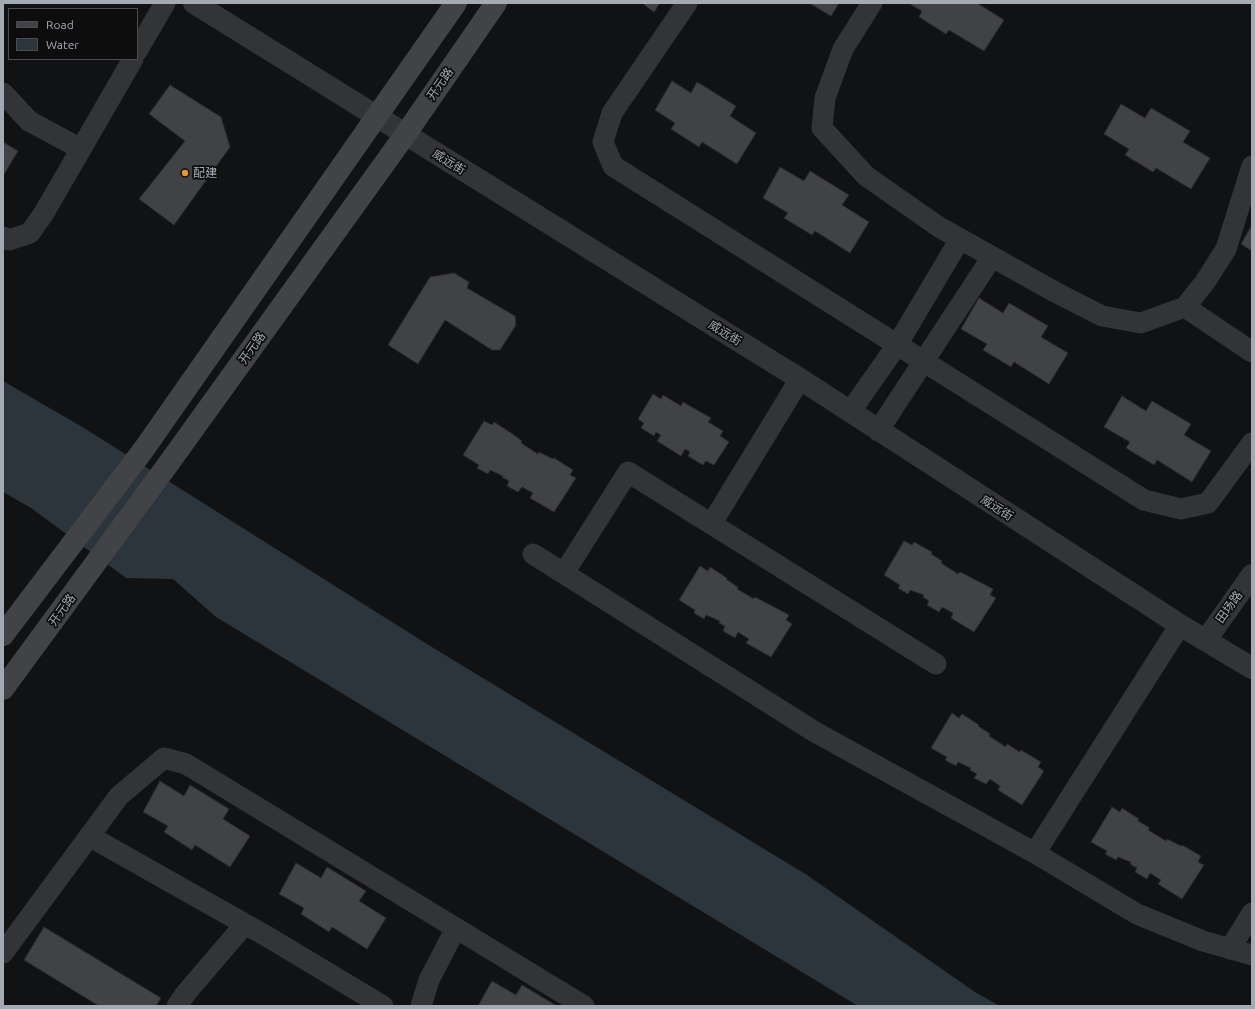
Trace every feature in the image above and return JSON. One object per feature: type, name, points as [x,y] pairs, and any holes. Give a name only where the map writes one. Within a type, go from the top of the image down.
[{"type":"main road","points":[[3,635],[144,449],[456,3]]},
{"type":"main road","name":"开元路","points":[[3,689],[169,463],[405,135],[496,3]]},
{"type":"street","points":[[138,50],[165,3]]},
{"type":"street","name":"威远街","points":[[194,3],[377,115],[405,135],[800,379],[878,431],[1180,625],[1252,668]]},
{"type":"street","points":[[687,3],[612,113],[603,142],[613,166],[1144,500],[1181,509],[1208,503],[1252,443]]},
{"type":"street","points":[[872,3],[843,50],[825,98],[822,128],[866,176],[939,228],[1102,316],[1142,323],[1185,307],[1205,282],[1226,249],[1252,166]]},
{"type":"street","points":[[3,238],[8,240],[30,233],[44,213],[132,60]]},
{"type":"street","points":[[3,92],[29,121],[81,149]]},
{"type":"street","points":[[850,412],[897,345],[960,239]]},
{"type":"street","points":[[878,431],[992,257]]},
{"type":"street","points":[[1185,307],[1252,352]]},
{"type":"street","points":[[712,523],[800,379]]},
{"type":"street","points":[[564,573],[628,472],[936,664]]},
{"type":"street","points":[[533,554],[815,732],[1035,853],[1137,914],[1203,941],[1252,955]]},
{"type":"street","name":"田场路","points":[[1206,640],[1252,575]]},
{"type":"street","points":[[1035,853],[1180,625]]},
{"type":"street","points":[[3,953],[119,796],[164,758],[186,764],[584,1006]]},
{"type":"street","points":[[89,836],[245,924],[383,1006]]},
{"type":"street","points":[[1230,949],[1252,913]]},
{"type":"street","points":[[177,1006],[186,993],[245,924]]},
{"type":"street","points":[[421,1006],[429,980],[456,928]]},
{"type":"water","points":[[3,381],[84,428],[427,644],[807,875],[975,992],[1000,1006],[858,1006],[216,617],[173,579],[126,578],[31,508],[3,492]]},
{"type":"building","points":[[642,3],[660,3],[654,12]]},
{"type":"building","points":[[809,3],[839,3],[831,16]]},
{"type":"building","points":[[908,3],[977,3],[1004,20],[984,51],[949,30],[946,34],[919,17],[922,11]]},
{"type":"building","points":[[672,81],[691,93],[697,82],[736,106],[730,116],[756,133],[737,164],[702,142],[699,147],[671,129],[675,123],[655,110]]},
{"type":"building","name":"配建","points":[[170,85],[221,117],[230,147],[174,225],[139,199],[185,141],[149,114]]},
{"type":"building","points":[[1121,104],[1145,118],[1151,108],[1190,131],[1183,142],[1210,158],[1191,189],[1156,168],[1153,172],[1125,155],[1129,149],[1104,134]]},
{"type":"building","points":[[3,142],[18,151],[3,176]]},
{"type":"building","points":[[780,167],[804,181],[810,171],[849,195],[842,205],[869,222],[850,253],[815,231],[812,235],[784,218],[788,213],[763,198]]},
{"type":"building","points":[[1252,225],[1252,251],[1241,244]]},
{"type":"building","points":[[454,273],[469,282],[467,288],[515,316],[516,325],[500,350],[492,350],[445,320],[418,364],[388,345],[430,277]]},
{"type":"building","points":[[979,298],[1003,313],[1009,303],[1048,326],[1041,337],[1068,353],[1049,384],[1014,362],[1011,367],[983,350],[987,344],[961,329]]},
{"type":"building","points":[[653,394],[661,399],[663,395],[681,406],[683,402],[711,418],[708,422],[723,431],[720,436],[729,442],[714,465],[706,461],[703,465],[688,456],[690,452],[685,449],[681,456],[657,441],[661,435],[656,432],[654,436],[641,428],[644,423],[638,419]]},
{"type":"building","points":[[1122,396],[1146,411],[1152,401],[1191,424],[1184,435],[1211,451],[1192,482],[1157,460],[1154,465],[1126,448],[1130,442],[1104,427]]},
{"type":"building","points":[[484,421],[492,425],[494,422],[538,454],[539,452],[553,459],[554,458],[573,470],[570,475],[576,478],[554,512],[530,498],[533,493],[522,487],[518,492],[507,486],[509,481],[502,477],[503,476],[490,470],[488,474],[477,468],[479,465],[463,455]]},
{"type":"building","points":[[904,541],[912,545],[914,542],[932,552],[931,554],[942,561],[941,563],[958,574],[960,572],[993,589],[990,595],[996,598],[974,632],[951,618],[953,613],[942,607],[939,612],[927,605],[929,601],[923,597],[924,595],[910,590],[908,594],[898,588],[900,585],[884,575]]},
{"type":"building","points":[[700,566],[708,571],[710,567],[727,578],[727,580],[738,587],[737,589],[754,599],[755,597],[789,615],[786,620],[792,624],[771,657],[746,643],[749,639],[738,632],[735,638],[723,631],[725,626],[719,623],[720,621],[706,615],[704,619],[694,613],[695,610],[679,600]]},
{"type":"building","points":[[952,713],[959,718],[962,714],[979,725],[978,726],[990,734],[989,736],[1006,747],[1007,744],[1020,752],[1021,750],[1041,762],[1038,767],[1044,771],[1022,805],[998,790],[1000,786],[990,779],[986,784],[974,778],[977,774],[970,770],[971,768],[958,762],[956,766],[945,760],[947,757],[931,748]]},
{"type":"building","points":[[160,781],[184,796],[190,785],[229,809],[223,819],[250,836],[230,867],[195,845],[192,850],[164,832],[168,826],[143,812]]},
{"type":"building","points":[[1112,807],[1120,812],[1122,808],[1139,819],[1138,821],[1150,828],[1148,830],[1166,841],[1167,839],[1181,846],[1182,845],[1201,856],[1198,862],[1204,865],[1182,899],[1158,884],[1161,880],[1150,873],[1147,879],[1135,872],[1137,868],[1130,864],[1131,862],[1118,857],[1116,860],[1105,854],[1107,851],[1091,842]]},
{"type":"building","points":[[296,863],[321,878],[327,867],[366,891],[359,901],[386,918],[367,949],[332,927],[329,932],[301,914],[304,908],[279,894]]},
{"type":"building","points":[[44,927],[161,998],[156,1006],[99,1006],[24,960]]},
{"type":"building","points":[[492,981],[516,995],[522,985],[557,1006],[478,1006]]},
{"type":"place","name":"配建","points":[[185,173]]}]
